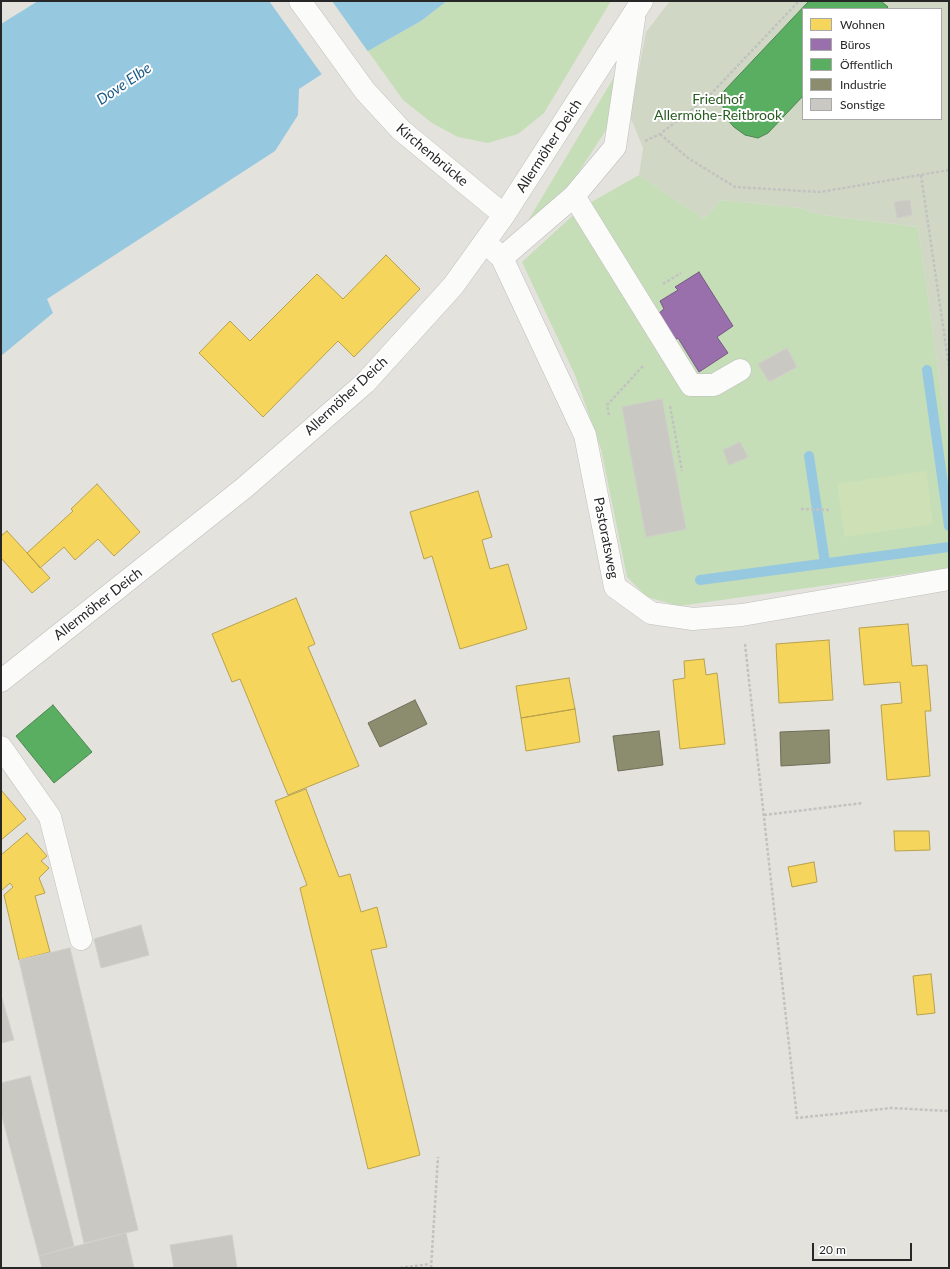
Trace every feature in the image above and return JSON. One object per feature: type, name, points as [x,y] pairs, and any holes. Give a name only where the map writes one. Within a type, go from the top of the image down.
[{"type":"street","name":"Kirchenbrücke","points":[[300,1],[365,91],[401,130],[504,215]]},
{"type":"street","points":[[502,258],[574,196],[615,147],[638,6]]},
{"type":"street","name":"Allermöher Deich","points":[[1,681],[244,488],[365,383],[452,286],[485,242],[504,215],[638,6]]},
{"type":"street","points":[[574,196],[691,385],[714,385],[740,370]]},
{"type":"street","name":"Pastoratsweg","points":[[485,242],[502,258],[585,435],[616,587],[651,613],[692,619],[742,615],[949,579]]},
{"type":"street","points":[[1,747],[50,817],[81,939]]},
{"type":"path","points":[[615,147],[642,142],[660,134],[707,98],[799,1]]},
{"type":"path","points":[[660,134],[688,158],[735,187],[820,192],[921,176],[949,170]]},
{"type":"path","points":[[921,176],[949,367]]},
{"type":"path","points":[[585,435],[611,429],[607,405],[665,342]]},
{"type":"path","points":[[670,405],[682,470]]},
{"type":"path","points":[[801,509],[830,510]]},
{"type":"path","points":[[742,615],[797,1118],[891,1108],[949,1111]]},
{"type":"path","points":[[764,815],[863,803]]},
{"type":"path","points":[[431,1268],[430,1264],[438,1157]]},
{"type":"path","points":[[400,1268],[430,1264]]},
{"type":"green space","points":[[447,1],[611,1],[544,113],[518,134],[488,143],[458,137],[432,123],[403,100],[368,51],[421,21]]},
{"type":"green space","name":"Friedhof Allermöhe-Reitbrook","points":[[670,1],[949,1],[949,447],[918,227],[822,215],[799,208],[721,200],[704,219],[639,175],[643,148],[630,116],[646,32]]},
{"type":"green space","points":[[616,74],[614,96],[606,130],[571,184],[526,224]]},
{"type":"green space","points":[[639,175],[704,219],[721,200],[799,208],[822,215],[918,227],[949,447],[949,568],[679,606],[647,597],[627,577],[601,449],[575,375],[522,262],[581,208]],"holes":[[[787,348],[797,367],[769,382],[759,364]]]},
{"type":"green space","points":[[926,471],[933,524],[845,537],[837,484]]},
{"type":"water","name":"Dove Elbe","points":[[38,1],[447,1],[421,21],[368,51],[322,74],[299,89],[298,115],[275,151],[47,299],[53,313],[1,356],[1,24]]},
{"type":"pier","points":[[269,1],[332,1],[369,53],[323,76]]},
{"type":"building: Wohnen","points":[[386,255],[420,289],[354,357],[338,341],[263,417],[199,353],[230,321],[250,341],[317,274],[343,299]]},
{"type":"building: Wohnen","points":[[97,484],[140,532],[114,556],[98,539],[75,560],[64,547],[40,568],[27,553],[73,511],[71,509]]},
{"type":"building: Wohnen","points":[[478,491],[492,537],[482,540],[490,569],[508,564],[527,629],[460,649],[432,556],[424,559],[410,512]]},
{"type":"building: Wohnen","points":[[7,531],[50,578],[32,593],[1,558],[1,536]]},
{"type":"building: Wohnen","points":[[296,598],[315,644],[308,647],[359,766],[288,795],[240,679],[232,682],[212,634]]},
{"type":"building: Wohnen","points":[[908,624],[912,666],[927,665],[931,711],[925,711],[930,776],[887,780],[881,705],[902,703],[900,682],[864,685],[859,628]]},
{"type":"building: Wohnen","points":[[829,640],[833,700],[779,703],[776,644]]},
{"type":"building: Wohnen","points":[[704,659],[706,675],[717,673],[725,744],[680,749],[673,680],[685,678],[684,661]]},
{"type":"building: Wohnen","points":[[569,678],[575,709],[521,718],[516,686]]},
{"type":"building: Wohnen","points":[[575,709],[580,742],[526,751],[521,718]]},
{"type":"building: Wohnen","points":[[306,789],[339,877],[350,874],[361,912],[377,907],[387,947],[371,950],[420,1155],[368,1169],[300,888],[307,885],[275,801]]},
{"type":"building: Wohnen","points":[[1,790],[26,819],[1,840]]},
{"type":"building: Wohnen","points":[[894,831],[929,831],[930,850],[895,851]]},
{"type":"building: Wohnen","points":[[27,833],[47,856],[41,861],[49,868],[39,878],[45,893],[35,896],[50,952],[19,960],[4,895],[13,887],[10,883],[1,891],[1,855]]},
{"type":"building: Wohnen","points":[[814,862],[817,882],[792,887],[788,867]]},
{"type":"building: Wohnen","points":[[931,974],[935,1013],[917,1015],[913,976]]},
{"type":"building: Büros","points":[[699,272],[733,326],[717,337],[728,353],[699,372],[678,338],[675,340],[659,313],[664,309],[660,301],[678,290],[675,287]]},
{"type":"building: Öffentlich","points":[[809,1],[881,1],[888,7],[887,8],[802,8]]},
{"type":"building: Öffentlich","points":[[802,8],[802,97],[768,133],[758,138],[745,135],[734,127],[725,117],[723,106],[724,91]]},
{"type":"building: Öffentlich","points":[[53,705],[92,752],[54,783],[16,736]]},
{"type":"building: Industrie","points":[[415,700],[427,724],[380,747],[368,723]]},
{"type":"building: Industrie","points":[[829,730],[830,763],[781,766],[780,732]]},
{"type":"building: Industrie","points":[[659,731],[663,765],[618,771],[613,736]]},
{"type":"building: Sonstige","points":[[910,200],[912,215],[897,218],[894,202]]},
{"type":"building: Sonstige","points":[[787,348],[797,367],[769,382],[758,364]]},
{"type":"building: Sonstige","points":[[662,399],[686,529],[646,537],[622,407]]},
{"type":"building: Sonstige","points":[[740,442],[748,457],[729,465],[723,450]]},
{"type":"building: Sonstige","points":[[141,925],[149,955],[101,968],[94,939]]},
{"type":"building: Sonstige","points":[[70,948],[138,1230],[84,1243],[19,960]]},
{"type":"building: Sonstige","points":[[1,995],[14,1040],[1,1043]]},
{"type":"building: Sonstige","points":[[30,1076],[74,1246],[39,1256],[1,1113],[1,1083]]},
{"type":"building: Sonstige","points":[[126,1233],[134,1268],[42,1268],[39,1256]]},
{"type":"building: Sonstige","points":[[232,1235],[237,1268],[174,1268],[170,1245]]},
{"type":"waterway","points":[[927,370],[949,526]]},
{"type":"waterway","points":[[809,456],[825,563]]},
{"type":"waterway","points":[[700,580],[949,547]]}]
